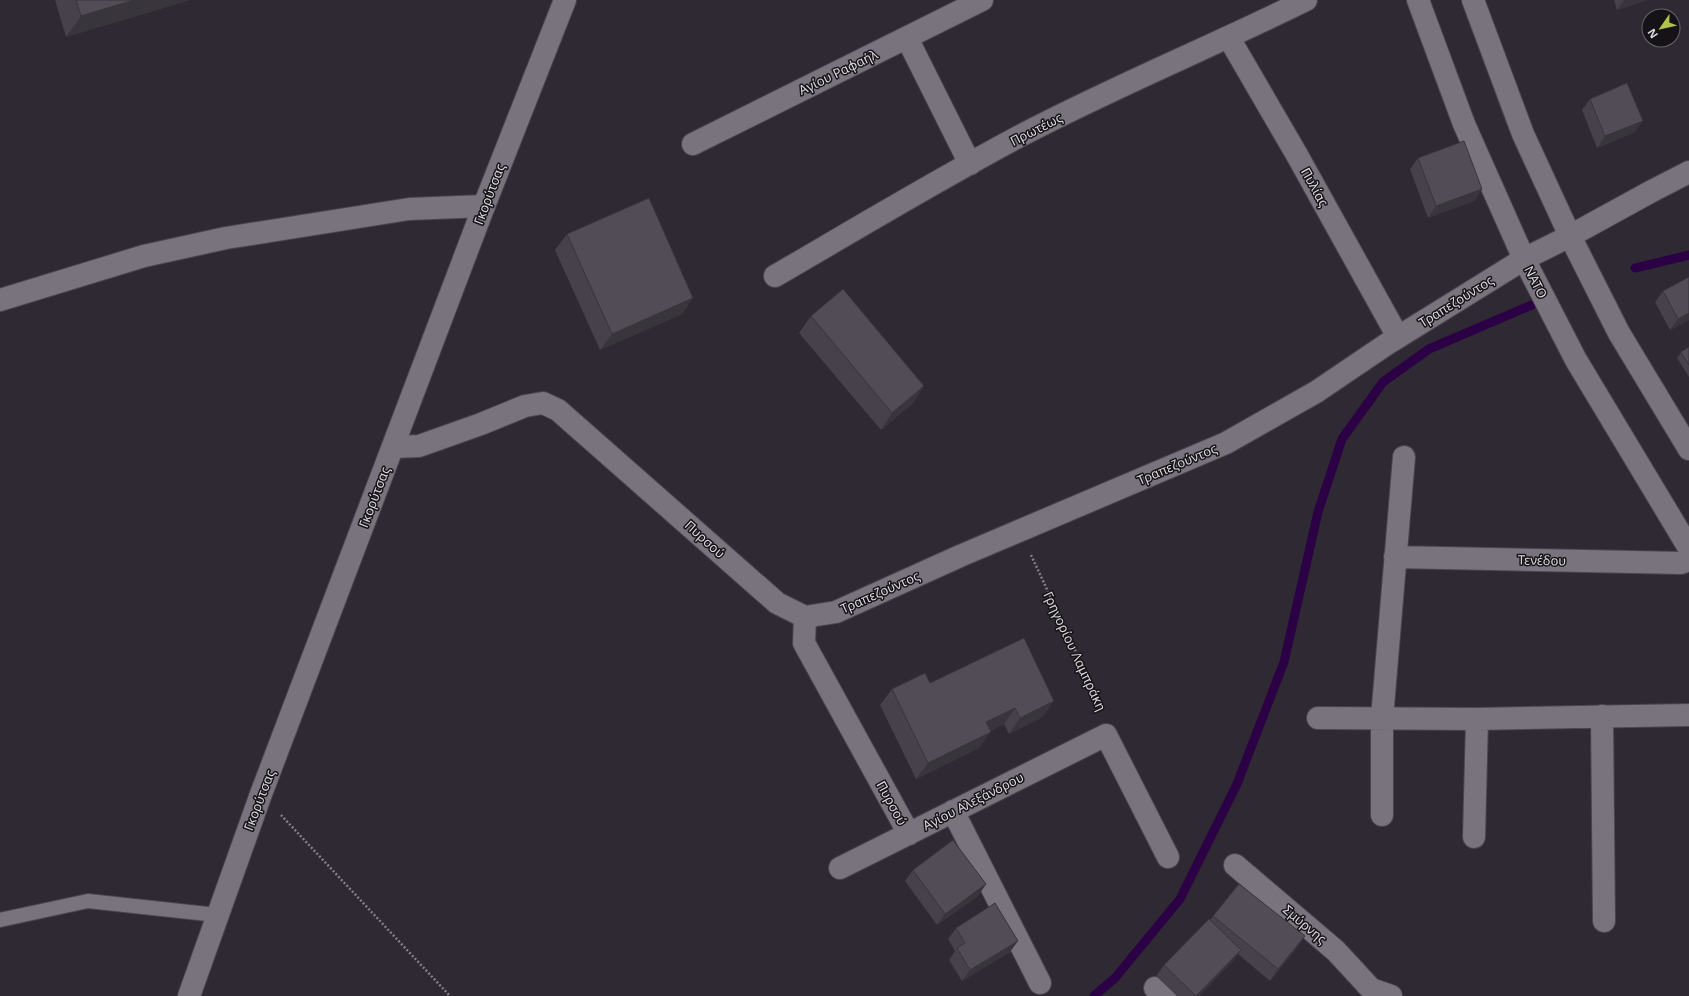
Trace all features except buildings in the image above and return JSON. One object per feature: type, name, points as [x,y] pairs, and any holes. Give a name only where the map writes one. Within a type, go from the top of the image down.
[{"type":"street","name":"Γκορύτσας","points":[[189,996],[261,794],[484,206],[565,0]]},
{"type":"street","name":"Αγίου Ραφαήλ","points":[[693,144],[982,0]]},
{"type":"street","name":"Πρωτέως","points":[[775,276],[1019,136],[1108,92],[1229,38],[1306,0]]},
{"type":"street","name":"ΝΑΤΟ","points":[[1418,0],[1464,124],[1524,259],[1576,360],[1689,548]]},
{"type":"street","points":[[1473,0],[1524,134],[1570,236],[1619,333],[1689,449]]},
{"type":"street","points":[[907,38],[970,164]]},
{"type":"street","name":"Πυλίας","points":[[1229,38],[1398,337]]},
{"type":"street","name":"Τραπεζούντος","points":[[805,617],[836,612],[1226,443],[1316,392],[1398,337],[1524,259],[1689,172]]},
{"type":"street","points":[[0,300],[144,256],[226,238],[409,209],[484,206]]},
{"type":"street","name":"Πυρσού","points":[[393,447],[419,446],[481,424],[525,406],[543,403],[558,410],[777,603],[805,617],[804,643],[908,834]]},
{"type":"street","points":[[1382,815],[1382,718],[1404,457]]},
{"type":"street","name":"Τενέδου","points":[[1395,557],[1681,562],[1689,560]]},
{"type":"street","points":[[1318,718],[1477,719],[1689,715]]},
{"type":"street","points":[[1602,716],[1604,921]]},
{"type":"street","points":[[1474,837],[1477,719]]},
{"type":"street","points":[[1106,735],[1168,857]]},
{"type":"street","name":"Αγίου Αλεξάνδρου","points":[[840,868],[1106,735]]},
{"type":"street","points":[[953,811],[1040,983]]},
{"type":"street","name":"Σμύρνης","points":[[1234,865],[1336,951],[1368,993],[1391,996]]},
{"type":"lane","points":[[0,920],[88,901],[217,915]]},
{"type":"path","name":"Γρηγορίου Λαμπράκη","points":[[1020,531],[1108,722],[1106,735]]},
{"type":"path","points":[[261,794],[450,996]]},
{"type":"waterway","points":[[1635,268],[1689,255]]},
{"type":"waterway","points":[[1094,996],[1115,978],[1180,899],[1237,784],[1284,662],[1318,512],[1342,439],[1383,382],[1429,349],[1534,304]]}]
